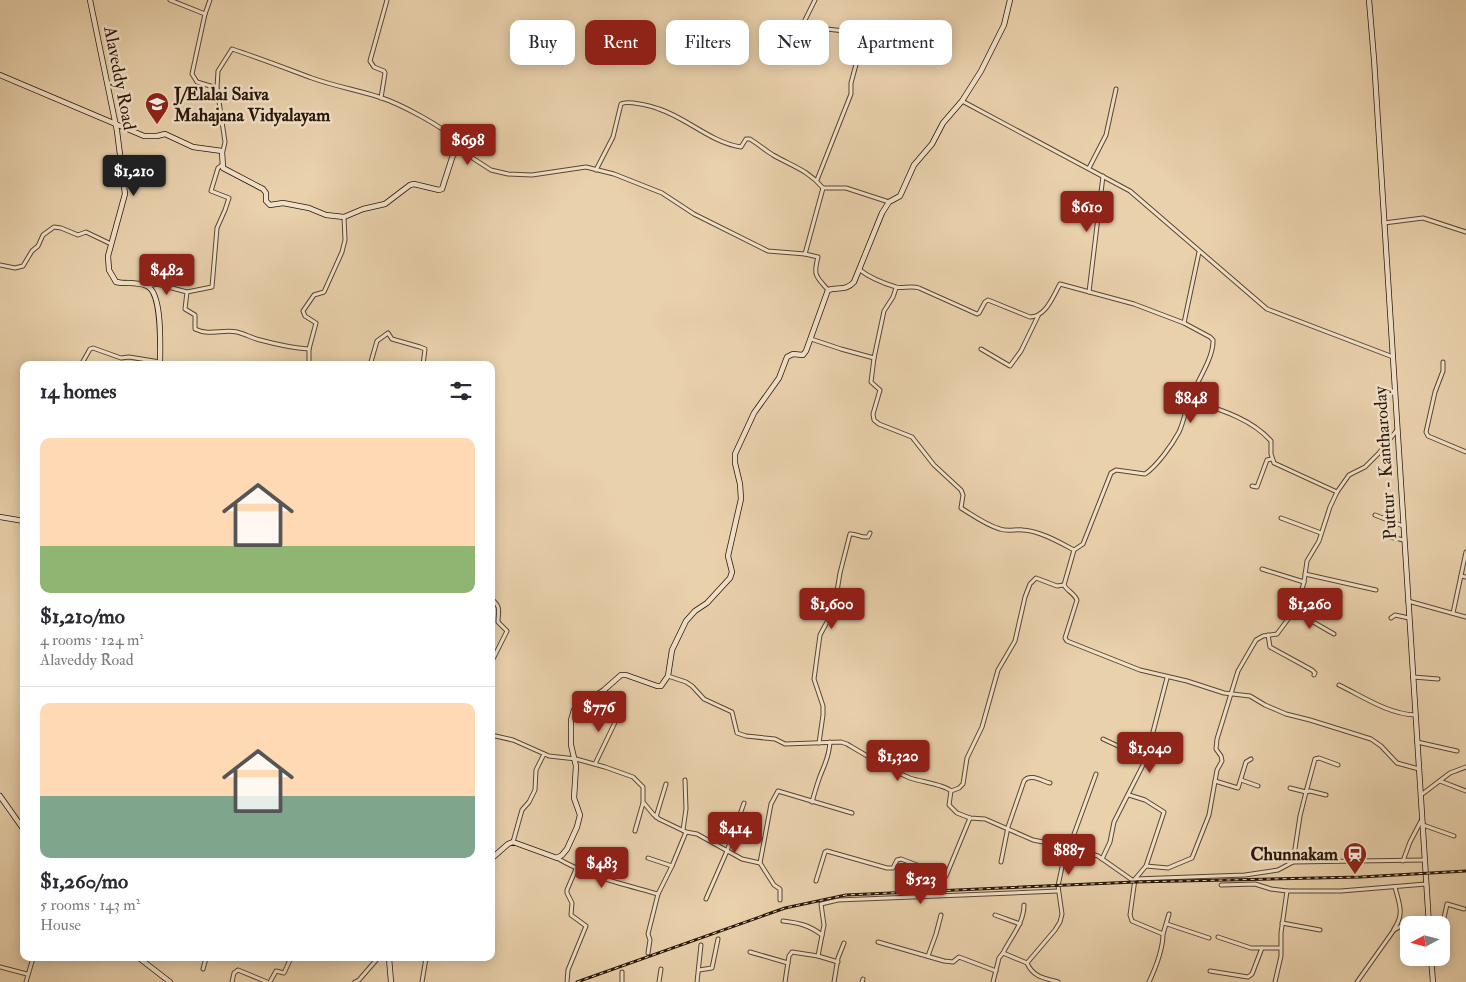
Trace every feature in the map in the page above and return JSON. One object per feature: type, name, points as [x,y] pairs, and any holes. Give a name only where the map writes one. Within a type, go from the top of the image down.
[{"type":"street","name":"Alaveddy Road","points":[[90,0],[117,131],[125,194],[108,256],[108,270],[116,282],[148,286]]},
{"type":"street","points":[[170,0],[205,14]]},
{"type":"street","points":[[210,0],[205,14],[192,74],[197,82],[217,88]]},
{"type":"street","points":[[381,98],[386,73],[384,70],[374,67],[370,61],[387,0]]},
{"type":"street","points":[[815,0],[805,20],[805,24],[810,27],[862,33],[864,35],[851,83],[851,94],[817,180]]},
{"type":"street","points":[[828,290],[834,288],[845,289],[854,282],[882,213],[889,202],[900,196],[914,165],[932,144],[943,123],[962,101],[992,52],[1004,25],[1010,0]]},
{"type":"street","name":"Puttur - Kantharoday","points":[[1369,0],[1429,916]]},
{"type":"street","points":[[232,49],[312,78],[381,98],[428,120],[450,133],[459,142],[442,189],[410,185],[385,204],[344,217],[326,215],[309,208],[283,203],[270,205],[266,201],[266,193],[263,189],[223,168],[222,152],[225,142],[217,88],[218,70],[232,49]]},
{"type":"street","points":[[0,75],[144,136],[165,134],[193,147],[222,152]]},
{"type":"street","points":[[1089,168],[1106,135],[1116,88]]},
{"type":"street","points":[[962,101],[1130,191],[1267,309],[1392,357]]},
{"type":"street","points":[[596,170],[613,136],[621,104],[626,102],[659,109],[732,146],[741,147],[746,139],[750,139],[773,154],[804,170],[817,180],[823,188]]},
{"type":"street","points":[[457,148],[491,170],[508,174],[532,175],[586,167],[614,174],[662,193],[694,214],[768,251],[818,257],[815,269],[816,276],[828,290]]},
{"type":"street","points":[[148,286],[157,284],[187,292],[212,287],[217,228],[229,198],[211,191],[218,168],[222,165]]},
{"type":"street","points":[[1089,292],[1103,176]]},
{"type":"street","points":[[823,188],[846,188],[889,202]]},
{"type":"street","points":[[805,254],[823,188]]},
{"type":"street","points":[[309,361],[309,349],[316,323],[305,316],[303,311],[314,295],[324,292],[342,252],[345,240],[344,217]]},
{"type":"street","points":[[1384,223],[1423,218],[1466,232]]},
{"type":"street","points":[[0,265],[15,268],[22,266],[32,251],[38,246],[43,235],[54,228],[61,228],[78,235],[86,232],[111,244]]},
{"type":"street","points":[[1184,322],[1199,252]]},
{"type":"street","points":[[860,270],[896,288],[913,286],[977,314],[988,300],[1030,317],[1038,316]]},
{"type":"street","points":[[981,349],[1010,366],[1021,351],[1038,316],[1044,311],[1060,284],[1134,304],[1184,322],[1210,337],[1213,340],[1211,353],[1190,400],[1179,432],[1153,468],[1145,474],[1116,470],[1111,473],[1083,544],[1074,550],[1064,585],[1066,590],[1075,596],[1077,600],[1065,638],[1068,641],[1140,670],[1231,694],[1250,696],[1265,706],[1286,714],[1371,739],[1381,746],[1397,763],[1419,770]]},
{"type":"street","points":[[148,286],[151,288],[157,301],[160,324],[160,361]]},
{"type":"street","points":[[896,288],[893,297],[884,311],[874,358],[871,382],[880,390],[874,420],[879,424],[912,436],[934,465],[962,490],[962,508],[986,524],[1000,530],[1020,529],[1028,531],[1074,550]]},
{"type":"street","points":[[557,858],[567,849],[580,816],[574,798],[576,759],[571,745],[571,720],[574,710],[604,690],[621,675],[661,686],[668,676],[672,650],[686,621],[695,611],[707,603],[730,578],[732,572],[728,556],[741,499],[735,463],[736,454],[744,432],[754,413],[779,378],[787,357],[792,354],[803,355],[811,339],[828,290]]},
{"type":"street","points":[[187,292],[185,309],[195,315],[195,330],[208,333],[237,332],[262,340],[309,349]]},
{"type":"street","points":[[371,361],[377,341],[388,333],[392,339],[425,350],[424,361]]},
{"type":"street","points":[[811,339],[841,350],[874,358]]},
{"type":"street","points":[[83,361],[90,349],[93,348],[121,358],[128,357],[146,361]]},
{"type":"street","points":[[1443,362],[1443,371],[1432,401],[1426,432],[1428,436],[1466,452]]},
{"type":"street","points":[[1190,400],[1230,414],[1254,427],[1271,441],[1274,463],[1337,492]]},
{"type":"street","points":[[1146,866],[1168,868],[1192,858],[1209,815],[1217,770],[1222,761],[1216,749],[1218,739],[1238,671],[1256,640],[1268,635],[1277,634],[1294,611],[1304,582],[1308,561],[1337,492],[1350,475],[1365,466],[1379,453],[1397,430]]},
{"type":"street","points":[[1252,486],[1256,487],[1267,460],[1272,459]]},
{"type":"street","points":[[1375,515],[1403,526]]},
{"type":"street","points":[[0,518],[20,520]]},
{"type":"street","points":[[1281,518],[1321,533]]},
{"type":"street","points":[[819,743],[824,716],[823,706],[814,680],[820,635],[834,609],[840,573],[850,534],[863,537],[868,536],[870,533]]},
{"type":"street","points":[[1390,536],[1404,540]]},
{"type":"street","points":[[1453,613],[1466,552]]},
{"type":"street","points":[[1262,569],[1304,582]]},
{"type":"street","points":[[1306,574],[1376,590]]},
{"type":"street","points":[[1461,576],[1466,577]]},
{"type":"street","points":[[951,791],[959,788],[962,784],[967,758],[982,728],[998,670],[1015,641],[1025,597],[1030,584],[1036,578],[1057,586],[1064,585]]},
{"type":"street","points":[[1408,601],[1466,616]]},
{"type":"street","points":[[495,602],[499,606],[500,612],[498,622],[507,631],[495,655]]},
{"type":"street","points":[[1294,611],[1334,634]]},
{"type":"street","points":[[1391,618],[1395,615],[1409,618]]},
{"type":"street","points":[[1268,635],[1270,647],[1312,670],[1315,673],[1314,675]]},
{"type":"street","points":[[668,676],[686,682],[697,690],[704,699],[732,712],[738,732],[746,736],[775,739],[785,744],[841,742],[908,777],[948,788],[951,791]]},
{"type":"street","points":[[1102,859],[1110,842],[1114,822],[1146,759],[1168,677]]},
{"type":"street","points":[[1412,677],[1438,679]]},
{"type":"street","points":[[1339,685],[1388,709],[1407,715],[1415,715]]},
{"type":"street","points":[[595,764],[621,710]]},
{"type":"street","points":[[495,736],[512,740],[556,758],[576,759],[595,764],[634,777],[640,781],[643,787],[643,802],[635,831]]},
{"type":"street","points":[[1103,739],[1146,759]]},
{"type":"street","points":[[812,802],[818,780],[825,768],[830,742]]},
{"type":"street","points":[[1417,742],[1457,751]]},
{"type":"street","points":[[495,855],[512,842],[522,810],[529,802],[535,790],[536,770],[544,754]]},
{"type":"street","points":[[1293,862],[1300,816],[1315,759],[1318,758],[1338,765]]},
{"type":"street","points":[[1215,781],[1238,788],[1246,762],[1251,759]]},
{"type":"street","points":[[1420,796],[1450,773],[1466,767]]},
{"type":"street","points":[[1027,962],[1060,922],[1061,908],[1058,891],[1062,868],[1068,847],[1096,774]]},
{"type":"street","points":[[1001,862],[1008,827],[1024,780],[1030,777],[1050,783]]},
{"type":"street","points":[[648,954],[650,940],[648,934],[658,894],[672,866],[685,831],[685,780]]},
{"type":"street","points":[[1241,780],[1258,786]]},
{"type":"street","points":[[1440,780],[1466,791]]},
{"type":"street","points":[[656,817],[666,784]]},
{"type":"street","points":[[1290,788],[1326,795]]},
{"type":"street","points":[[951,791],[949,805],[957,813],[970,818],[985,819],[1008,827],[1033,840],[1068,847],[1098,856],[1135,881],[1245,874],[1278,870],[1293,862],[1424,860]]},
{"type":"street","points":[[760,864],[776,793],[785,792],[852,813]]},
{"type":"street","points":[[1129,795],[1145,800],[1164,812],[1146,866],[1135,881],[1130,918],[1132,921],[1163,934]]},
{"type":"street","points":[[0,796],[20,824]]},
{"type":"street","points":[[643,802],[656,817],[685,831],[698,834],[742,859],[760,864],[774,885],[780,889],[780,900]]},
{"type":"street","points":[[706,899],[744,802]]},
{"type":"street","points":[[816,881],[825,852],[827,851],[887,868],[893,868],[897,860],[901,859],[946,876],[970,818]]},
{"type":"street","points":[[1403,861],[1410,842],[1422,822],[1454,836]]},
{"type":"street","points":[[512,842],[557,858],[576,869],[617,884],[658,894]]},
{"type":"street","points":[[648,858],[672,866]]},
{"type":"street","points":[[567,982],[568,970],[586,926],[571,916],[570,913],[572,903],[567,890],[576,869]]},
{"type":"street","points":[[1221,885],[1255,884],[1287,891],[1341,891],[1427,884]]},
{"type":"street","points":[[1357,982],[1399,922],[1401,914],[1394,887]]},
{"type":"street","points":[[818,956],[824,925],[821,904],[838,900],[1058,891]]},
{"type":"street","points":[[1275,982],[1281,956],[1282,924],[1287,891]]},
{"type":"street","points":[[1444,916],[1447,904],[1464,909]]},
{"type":"street","points":[[993,982],[999,958],[1024,915],[1024,905]]},
{"type":"street","points":[[1150,982],[1157,966],[1169,914]]},
{"type":"street","points":[[928,956],[941,915]]},
{"type":"street","points":[[996,915],[1020,924]]},
{"type":"street","points":[[783,921],[802,923],[822,935]]},
{"type":"street","points":[[1167,924],[1209,938]]},
{"type":"street","points":[[1282,924],[1320,930]]},
{"type":"street","points":[[1394,930],[1400,927]]},
{"type":"street","points":[[1218,937],[1251,948],[1280,948]]},
{"type":"street","points":[[699,970],[712,968],[718,938]]},
{"type":"street","points":[[878,942],[952,962],[959,957],[996,970]]},
{"type":"street","points":[[834,982],[844,943]]},
{"type":"street","points":[[697,982],[701,945]]},
{"type":"street","points":[[1210,971],[1248,977],[1252,974],[1262,948]]},
{"type":"street","points":[[750,952],[788,963]]},
{"type":"street","points":[[786,982],[790,953],[792,952],[818,956],[838,962]]},
{"type":"street","points":[[1003,953],[1027,962],[1030,969],[1038,976],[1058,982]]},
{"type":"street","points":[[26,982],[32,961]]},
{"type":"street","points":[[143,961],[170,982]]},
{"type":"street","points":[[203,969],[205,961]]},
{"type":"street","points":[[232,982],[234,972],[238,970],[269,982],[276,971],[284,972],[290,961]]},
{"type":"street","points":[[355,982],[360,980],[376,961]]},
{"type":"street","points":[[389,961],[391,982]]},
{"type":"street","points":[[422,982],[426,961]]},
{"type":"street","points":[[1432,966],[1433,982]]},
{"type":"street","points":[[0,967],[28,974]]},
{"type":"street","points":[[658,982],[661,969]]},
{"type":"street","points":[[622,972],[622,982]]},
{"type":"railway","points":[[577,982],[785,908],[846,895],[1135,882],[1361,877],[1466,871]]},
{"type":"place","name":"J/Elalai Saiva Mahajana Vidyalayam","points":[[157,125]]},
{"type":"place","name":"Chunnakam","points":[[1355,875]]}]
